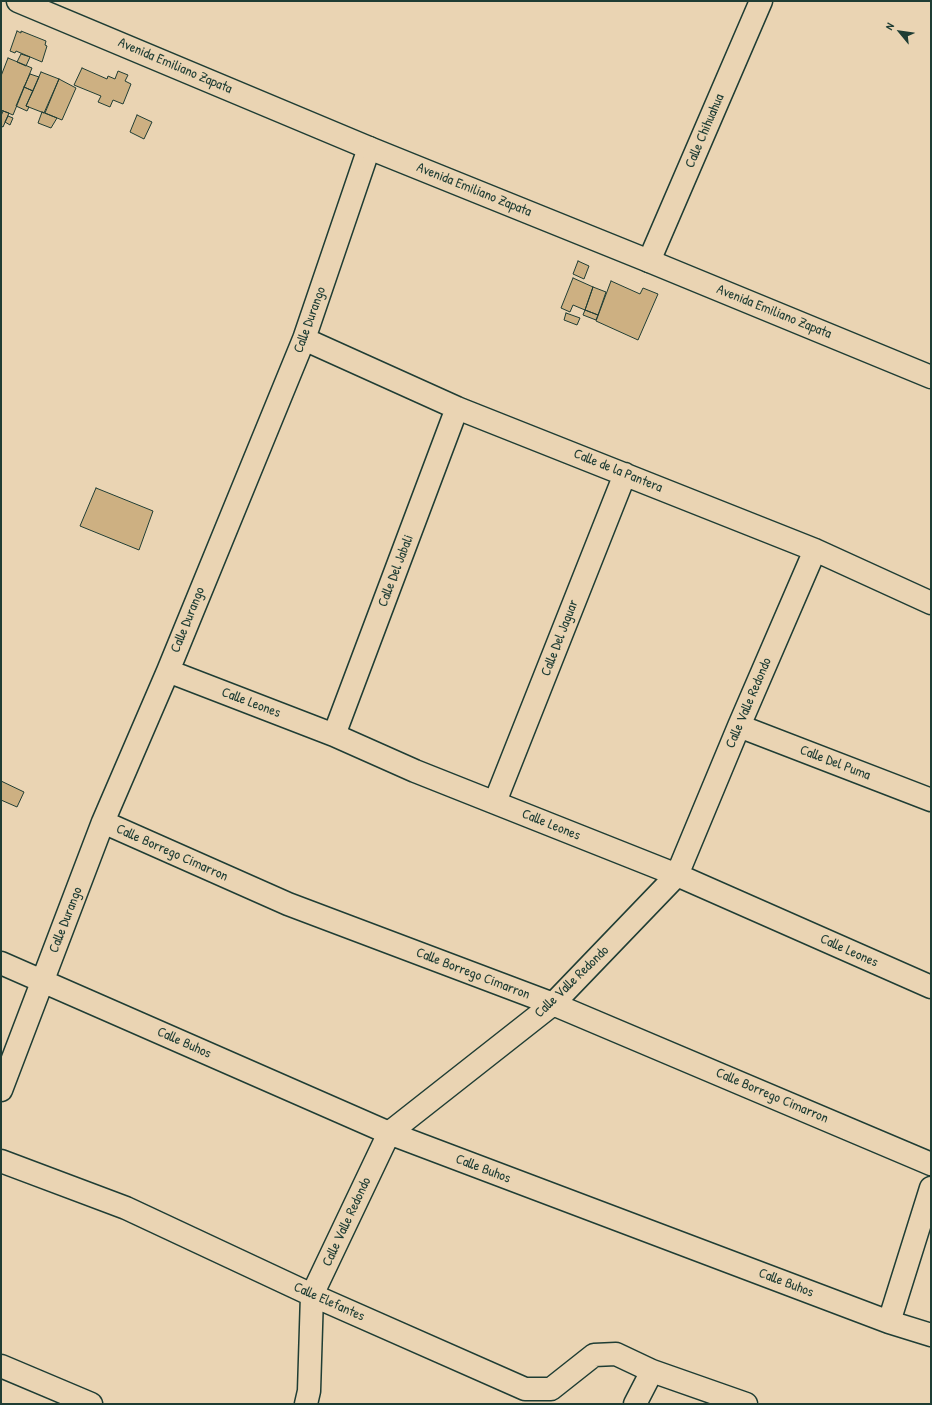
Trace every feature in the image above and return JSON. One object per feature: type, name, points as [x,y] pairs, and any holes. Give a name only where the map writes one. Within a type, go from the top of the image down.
[{"type":"street","name":"Avenida Emiliano Zapata","points":[[18,1],[369,148],[931,377]]},
{"type":"street","name":"Calle Chihuahua","points":[[649,261],[761,1]]},
{"type":"street","name":"Calle Durango","points":[[1,1090],[103,822],[168,671],[304,339],[369,148]]},
{"type":"street","name":"Calle de la Pantera","points":[[304,339],[457,408],[815,550],[931,603]]},
{"type":"street","name":"Calle Del Jabali","points":[[334,734],[457,408]]},
{"type":"street","name":"Calle Del Jaguar","points":[[495,802],[625,474]]},
{"type":"street","name":"Calle Valle Redondo","points":[[306,1404],[309,1391],[312,1295],[389,1133],[553,1004],[677,875],[815,550]]},
{"type":"street","name":"Calle Leones","points":[[168,671],[334,734],[415,770],[677,875],[931,987]]},
{"type":"street","name":"Calle Del Puma","points":[[739,726],[931,800]]},
{"type":"street","name":"Calle Borrego Cimarron","points":[[103,822],[288,904],[553,1004],[931,1164]]},
{"type":"street","name":"Calle Buhos","points":[[1,963],[389,1133],[889,1322],[931,1335]]},
{"type":"street","name":"Calle Elefantes","points":[[1,1162],[126,1208],[312,1295],[525,1389],[551,1389],[594,1355],[616,1354],[652,1371],[746,1404]]},
{"type":"street","points":[[889,1322],[931,1188]]},
{"type":"street","points":[[1,1366],[91,1404]]},
{"type":"street","points":[[635,1404],[652,1371]]},
{"type":"building","points":[[17,31],[21,33],[21,31],[46,41],[45,45],[47,46],[42,62],[16,51],[15,53],[10,51]]},
{"type":"building","points":[[21,54],[30,57],[26,66],[17,62]]},
{"type":"building","points":[[8,58],[32,68],[13,115],[1,110],[1,76]]},
{"type":"building","points":[[82,68],[107,79],[108,76],[115,79],[118,71],[128,75],[125,81],[131,84],[123,104],[113,100],[110,107],[98,102],[101,96],[74,85]]},
{"type":"building","points":[[41,72],[59,79],[44,113],[26,106]]},
{"type":"building","points":[[30,74],[39,77],[33,91],[24,87]]},
{"type":"building","points":[[59,79],[76,88],[62,120],[45,113]]},
{"type":"building","points":[[24,87],[33,91],[26,106],[29,107],[27,111],[16,106]]},
{"type":"building","points":[[3,111],[9,113],[3,127],[1,126],[1,116]]},
{"type":"building","points":[[42,112],[57,118],[51,128],[38,123]]},
{"type":"building","points":[[137,115],[152,122],[144,139],[130,132]]},
{"type":"building","points":[[8,116],[13,118],[10,125],[5,122]]},
{"type":"building","points":[[578,261],[589,266],[584,279],[573,274]]},
{"type":"building","points":[[573,278],[593,287],[585,310],[573,305],[570,312],[561,308]]},
{"type":"building","points":[[611,281],[640,294],[643,288],[658,294],[638,340],[596,321]]},
{"type":"building","points":[[593,287],[606,292],[598,315],[585,310]]},
{"type":"building","points":[[585,310],[598,315],[596,320],[583,315]]},
{"type":"building","points":[[566,313],[580,318],[577,325],[564,320]]},
{"type":"building","points":[[96,488],[153,511],[139,550],[80,526]]},
{"type":"building","points":[[1,781],[24,792],[17,807],[1,800]]}]
